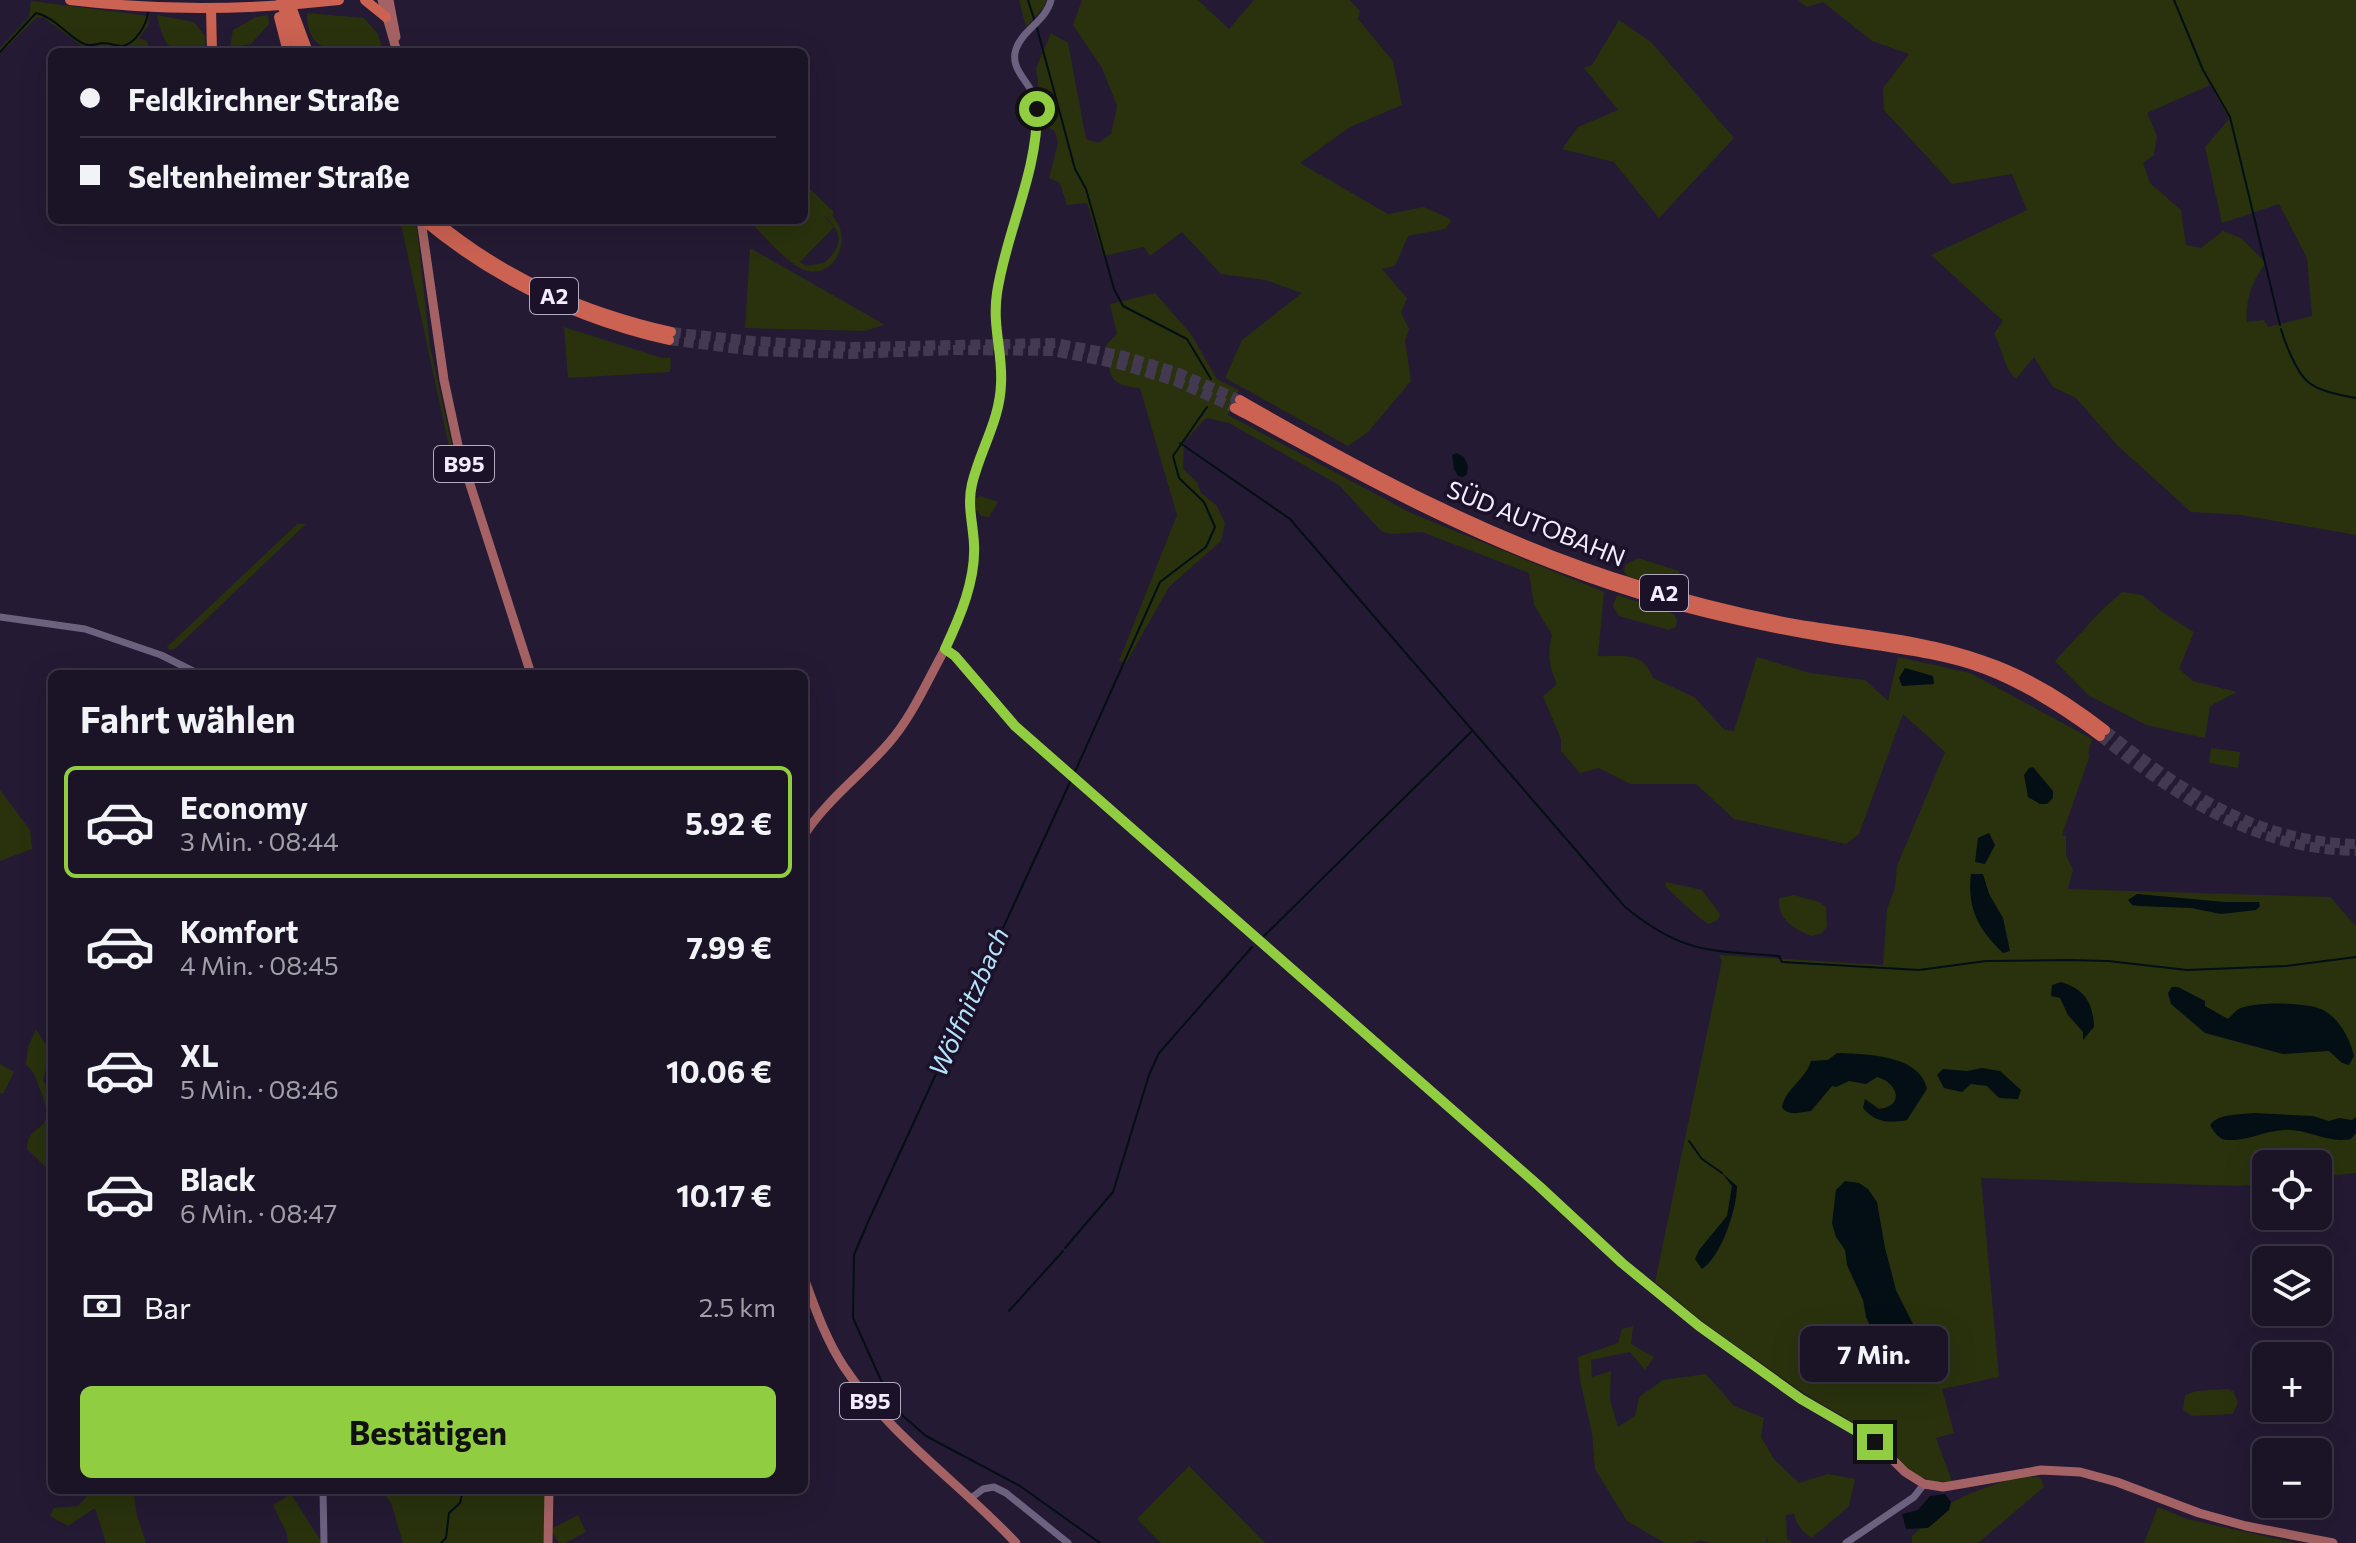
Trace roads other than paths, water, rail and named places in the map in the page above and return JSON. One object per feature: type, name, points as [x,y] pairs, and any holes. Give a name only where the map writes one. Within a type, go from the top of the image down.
[{"type":"highway","points":[[70,0],[133,6],[215,8],[339,0]]},
{"type":"highway","points":[[365,0],[389,5]]},
{"type":"highway","points":[[285,1],[288,48]]},
{"type":"highway","points":[[285,1],[298,48]]},
{"type":"highway","points":[[285,1],[306,48]]},
{"type":"highway","points":[[193,7],[211,25]]},
{"type":"highway","points":[[212,48],[211,25],[215,8]]},
{"type":"highway","points":[[215,8],[218,48]]},
{"type":"highway","name":"A2","points":[[427,224],[477,261],[552,303],[613,326],[670,336],[554,296],[479,253],[440,224]]},
{"type":"highway","name":"SÜD AUTOBAHN","points":[[1238,404],[1420,508],[1531,556],[1584,576],[1686,607],[1791,631],[1952,659],[1984,669],[2038,693],[2102,733]]},
{"type":"main road","points":[[389,5],[396,48]]},
{"type":"main road","name":"B95","points":[[422,224],[444,380],[459,450],[530,670]]},
{"type":"main road","points":[[808,830],[827,804],[888,744],[945,649],[955,656],[1015,726],[1539,1186],[1622,1263],[1699,1326],[1801,1399],[1875,1442],[1905,1472],[1924,1484],[1943,1487],[2041,1470],[2080,1472],[2117,1482],[2199,1513],[2333,1543]]},
{"type":"main road","name":"B95","points":[[808,1288],[825,1333],[860,1390],[912,1446],[1016,1543]]},
{"type":"main road","points":[[548,1543],[549,1494]]},
{"type":"street","points":[[945,649],[962,611],[973,564],[970,498],[977,463],[995,418],[1001,386],[995,337],[997,291],[1036,132],[1035,101],[1016,66],[1016,48],[1040,20],[1051,0]]},
{"type":"street","points":[[0,617],[85,629],[161,655],[191,670]]},
{"type":"street","points":[[1846,1543],[1914,1497],[1924,1484]]},
{"type":"street","points":[[970,1499],[983,1489],[1000,1489],[1068,1543]]},
{"type":"street","points":[[323,1494],[324,1543]]},
{"type":"waterway","name":"Wölfnitzbach","points":[[1028,0],[1035,22]]},
{"type":"waterway","points":[[2174,0],[2203,70],[2230,117],[2280,325]]},
{"type":"waterway","points":[[0,52],[36,13],[49,18],[84,44],[122,46],[132,42],[140,33],[148,12]]},
{"type":"waterway","name":"Wölfnitzbach","points":[[1037,28],[1075,169],[1086,189],[1114,289],[1123,306],[1187,339],[1211,379]]},
{"type":"waterway","points":[[2281,329],[2295,364],[2307,381],[2324,390],[2356,398]]},
{"type":"waterway","name":"Wölfnitzbach","points":[[1074,774],[1160,582],[1206,547],[1215,527],[1204,502],[1179,478],[1173,456],[1207,407]]},
{"type":"waterway","points":[[1180,443],[1290,519],[1625,907],[1680,942],[1714,950],[1779,956],[1782,962],[1919,970],[1986,961],[2069,960],[2187,970],[2286,966],[2356,957]]},
{"type":"waterway","points":[[1264,936],[1471,732]]},
{"type":"waterway","name":"Wölfnitzbach","points":[[1071,780],[854,1255],[853,1318],[888,1396],[903,1416],[926,1436],[1020,1486],[1100,1543]]},
{"type":"waterway","points":[[1065,1248],[1113,1192],[1149,1075],[1159,1053],[1252,947]]},
{"type":"waterway","points":[[1689,1141],[1702,1159],[1722,1173]]},
{"type":"waterway","points":[[1009,1311],[1063,1251]]},
{"type":"waterway","points":[[441,1543],[446,1538],[449,1513],[460,1503],[462,1494]]},
{"type":"tunnel","points":[[671,332],[850,347],[1056,343],[1124,356],[1179,373],[1240,400]]},
{"type":"tunnel","points":[[669,340],[754,351],[850,354],[956,350],[1053,351],[1118,364],[1175,381],[1235,408]]},
{"type":"tunnel","points":[[2105,730],[2191,791],[2252,823],[2319,841],[2356,844]]},
{"type":"tunnel","points":[[2100,736],[2157,779],[2218,816],[2284,841],[2356,851]]}]
